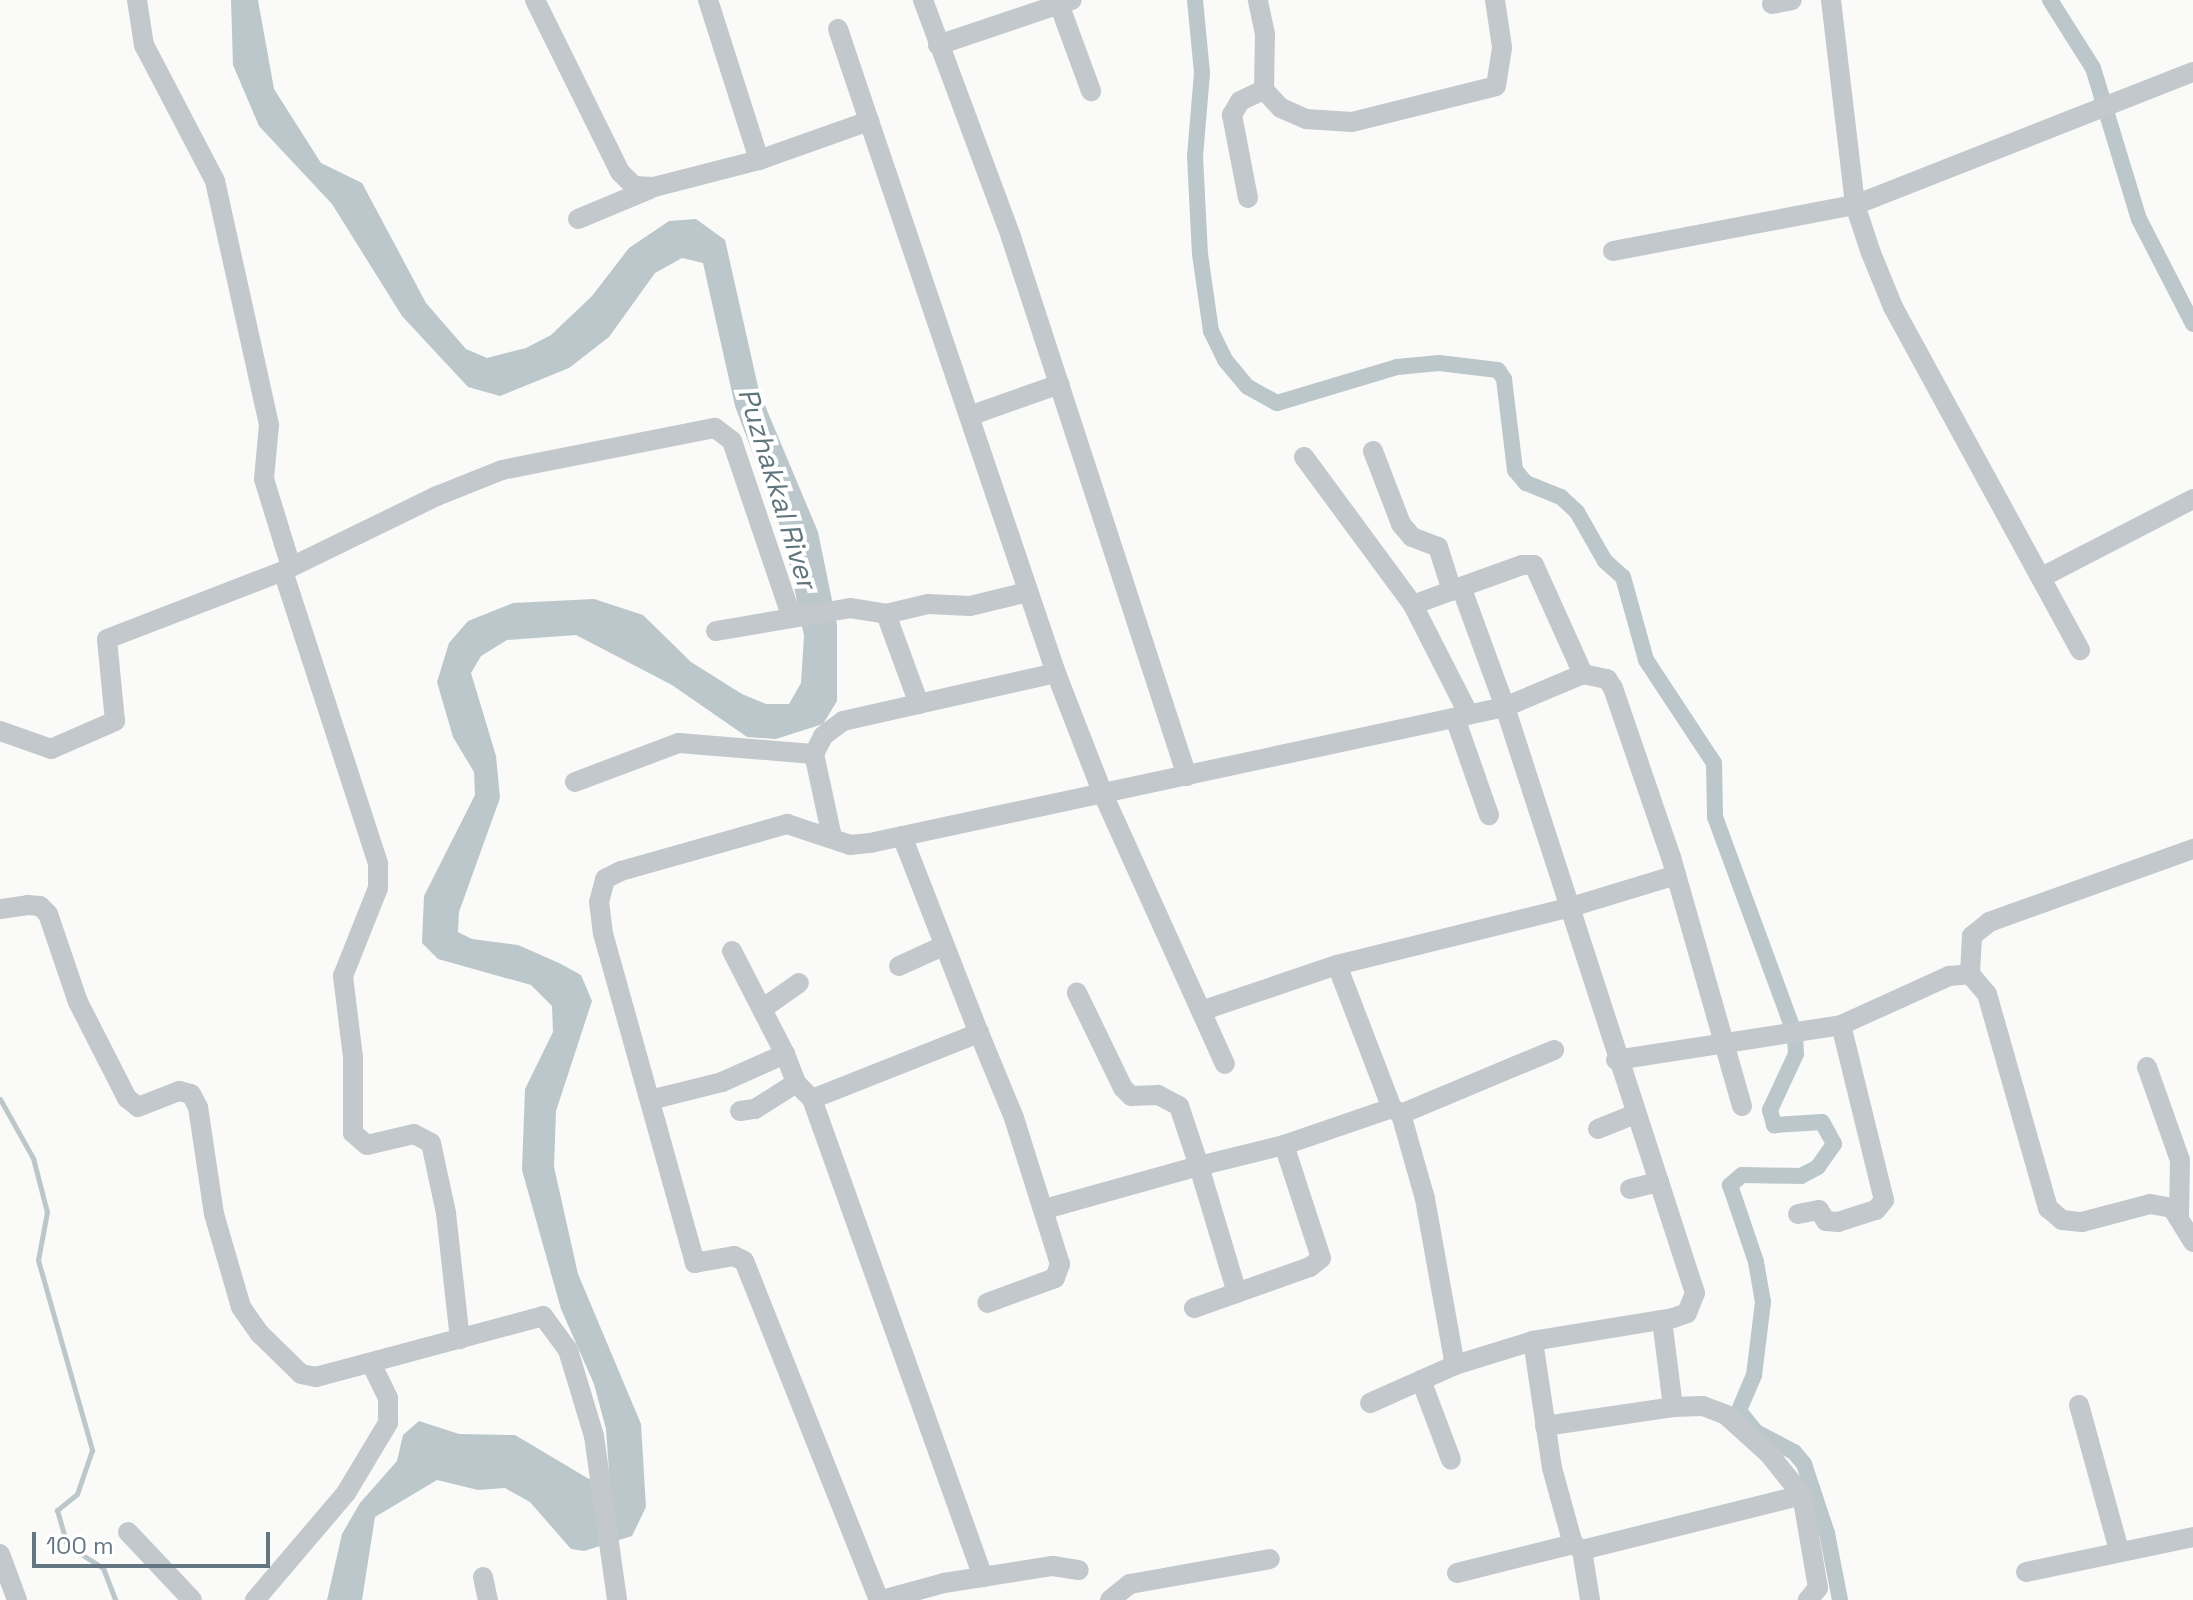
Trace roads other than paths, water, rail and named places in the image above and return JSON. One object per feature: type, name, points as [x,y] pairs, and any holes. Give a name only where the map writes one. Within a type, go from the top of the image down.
[{"type":"street","points":[[137,0],[144,45],[215,181],[269,425],[264,479],[287,569],[378,864],[378,888],[343,976],[353,1057],[353,1133],[367,1145],[414,1134],[431,1143],[446,1213],[460,1339]]},
{"type":"street","points":[[535,0],[620,172],[634,186],[654,187]]},
{"type":"street","points":[[708,0],[759,160]]},
{"type":"street","points":[[923,0],[1011,237],[1187,776]]},
{"type":"street","points":[[1258,0],[1265,34],[1264,90],[1281,108],[1306,119],[1352,122],[1496,86],[1501,76],[1502,47],[1495,0]]},
{"type":"street","points":[[1831,0],[1855,205],[1893,307],[2007,523],[2042,577],[2080,650]]},
{"type":"street","points":[[938,45],[1065,2],[1091,91]]},
{"type":"street","points":[[838,29],[1056,673],[1103,794],[1225,1064]]},
{"type":"street","points":[[1613,251],[1855,205],[2193,72]]},
{"type":"street","points":[[1248,198],[1232,115],[1240,101],[1264,90]]},
{"type":"street","points":[[578,219],[654,187],[759,160],[869,121]]},
{"type":"street","points":[[969,416],[1060,384]]},
{"type":"street","points":[[0,731],[51,749],[115,721],[106,672],[107,639],[287,569],[502,470],[715,428],[732,441],[786,601],[798,616]]},
{"type":"street","points":[[1370,1403],[1455,1365],[1533,1341],[1662,1320],[1687,1313],[1695,1293],[1616,1060],[1571,907],[1505,707],[1438,547],[1412,537],[1401,524],[1373,451]]},
{"type":"street","points":[[1304,457],[1413,605],[1462,716],[1489,815]]},
{"type":"street","points":[[2042,577],[2193,499]]},
{"type":"street","points":[[1413,605],[1534,565],[1583,674]]},
{"type":"street","points":[[716,631],[850,608],[886,614],[928,604],[970,606],[1028,592]]},
{"type":"street","points":[[886,614],[919,704]]},
{"type":"street","points":[[832,837],[814,754],[823,736],[843,721],[1056,673]]},
{"type":"street","points":[[1079,1570],[1053,1566],[983,1577],[881,1600],[744,1261],[734,1256],[695,1263],[603,934],[599,902],[605,879],[787,824],[850,845],[1103,794],[1505,707],[1583,674],[1607,679],[1613,688],[1676,875],[1742,1106]]},
{"type":"street","points":[[575,782],[687,742],[814,754]]},
{"type":"street","points":[[902,836],[1045,1209],[1059,1272],[1038,1287],[987,1303]]},
{"type":"street","points":[[2193,849],[1979,928],[1972,936],[1970,974],[1987,994],[2048,1208],[2062,1220],[2082,1222],[2150,1204],[2172,1208],[2193,1242]]},
{"type":"street","points":[[1201,1011],[1337,965],[1571,907],[1676,875]]},
{"type":"street","points":[[0,909],[40,906],[48,914],[78,1002],[127,1098],[138,1107],[179,1091],[191,1094],[198,1107],[214,1214],[248,1320],[301,1374],[316,1377],[543,1316],[568,1350],[594,1436],[617,1600]]},
{"type":"street","points":[[899,966],[943,946]]},
{"type":"street","points":[[732,951],[785,1054],[796,1083],[812,1099],[983,1577]]},
{"type":"street","points":[[1337,965],[1396,1111],[1425,1199],[1455,1365]]},
{"type":"street","points":[[1616,1060],[1841,1025],[1949,976],[1970,974]]},
{"type":"street","points":[[762,1009],[799,983]]},
{"type":"street","points":[[1077,993],[1123,1088],[1131,1096],[1158,1095],[1179,1106],[1237,1293]]},
{"type":"street","points":[[1798,1214],[1819,1210],[1826,1221],[1838,1222],[1876,1210],[1884,1200],[1841,1025]]},
{"type":"street","points":[[812,1099],[979,1033]]},
{"type":"street","points":[[1045,1209],[1284,1145],[1396,1111],[1554,1050]]},
{"type":"street","points":[[650,1100],[722,1082],[785,1054]]},
{"type":"street","points":[[2147,1067],[2180,1160],[2179,1215]]},
{"type":"street","points":[[740,1111],[755,1109],[796,1083]]},
{"type":"street","points":[[1598,1129],[1635,1114]]},
{"type":"street","points":[[1194,1308],[1310,1267],[1321,1258],[1284,1145]]},
{"type":"street","points":[[1630,1189],[1659,1182]]},
{"type":"street","points":[[1662,1320],[1673,1407]]},
{"type":"street","points":[[1533,1341],[1545,1426],[1590,1600]]},
{"type":"street","points":[[255,1600],[346,1493],[388,1423],[388,1398],[371,1363]]},
{"type":"street","points":[[1421,1380],[1451,1460]]},
{"type":"street","points":[[2079,1405],[2119,1550]]},
{"type":"street","points":[[1545,1426],[1673,1407],[1703,1406],[1726,1415],[1769,1454],[1802,1495],[1818,1588],[1808,1600]]},
{"type":"street","points":[[1457,1573],[1802,1495]]},
{"type":"street","points":[[128,1532],[192,1600]]},
{"type":"street","points":[[2026,1572],[2119,1550],[2193,1537]]},
{"type":"street","points":[[0,1554],[17,1600]]},
{"type":"street","points":[[1110,1600],[1130,1584],[1270,1559]]},
{"type":"street","points":[[483,1577],[488,1600]]},
{"type":"water","name":"Puzhakkal River","points":[[231,0],[258,0],[274,89],[321,163],[362,183],[426,303],[466,349],[487,358],[526,348],[551,335],[592,296],[629,248],[669,221],[696,219],[725,240],[759,391],[818,532],[837,625],[837,701],[823,724],[776,739],[747,737],[672,685],[576,635],[507,640],[481,656],[471,673],[496,756],[500,798],[459,912],[458,932],[472,939],[518,945],[559,963],[581,975],[592,1001],[556,1111],[554,1167],[578,1274],[641,1424],[646,1507],[632,1536],[584,1551],[571,1549],[530,1502],[505,1488],[478,1490],[437,1480],[375,1517],[362,1600],[327,1600],[342,1534],[360,1503],[397,1461],[403,1435],[419,1421],[459,1434],[515,1435],[589,1479],[609,1471],[606,1429],[594,1384],[561,1309],[522,1170],[525,1089],[553,1032],[552,1006],[531,985],[438,959],[422,943],[424,896],[475,795],[474,772],[453,737],[437,682],[449,643],[468,621],[513,603],[594,599],[643,615],[691,662],[742,694],[766,704],[789,704],[801,683],[804,636],[784,537],[735,406],[703,263],[682,258],[655,273],[609,337],[569,368],[500,396],[468,387],[402,316],[332,204],[259,126],[233,65]]},
{"type":"waterway","points":[[1195,0],[1202,73],[1195,156],[1200,254],[1211,331],[1225,360],[1248,387],[1277,403],[1397,367],[1439,363],[1498,370],[1504,379],[1515,470],[1526,483],[1561,497],[1577,512],[1605,561],[1623,577],[1646,660],[1714,763],[1715,817],[1795,1035],[1796,1054],[1770,1110],[1774,1125],[1822,1122],[1834,1144],[1818,1167],[1801,1176],[1742,1175],[1730,1185],[1756,1262],[1763,1302],[1754,1375],[1739,1411],[1756,1432],[1794,1452],[1804,1464],[1827,1533],[1840,1600]]},
{"type":"waterway","points":[[2050,0],[2093,68],[2139,219],[2193,324]]},
{"type":"waterway","points":[[0,1099],[33,1158],[47,1212],[38,1260],[92,1450],[77,1494],[57,1510],[67,1545],[103,1568],[115,1600]]}]
